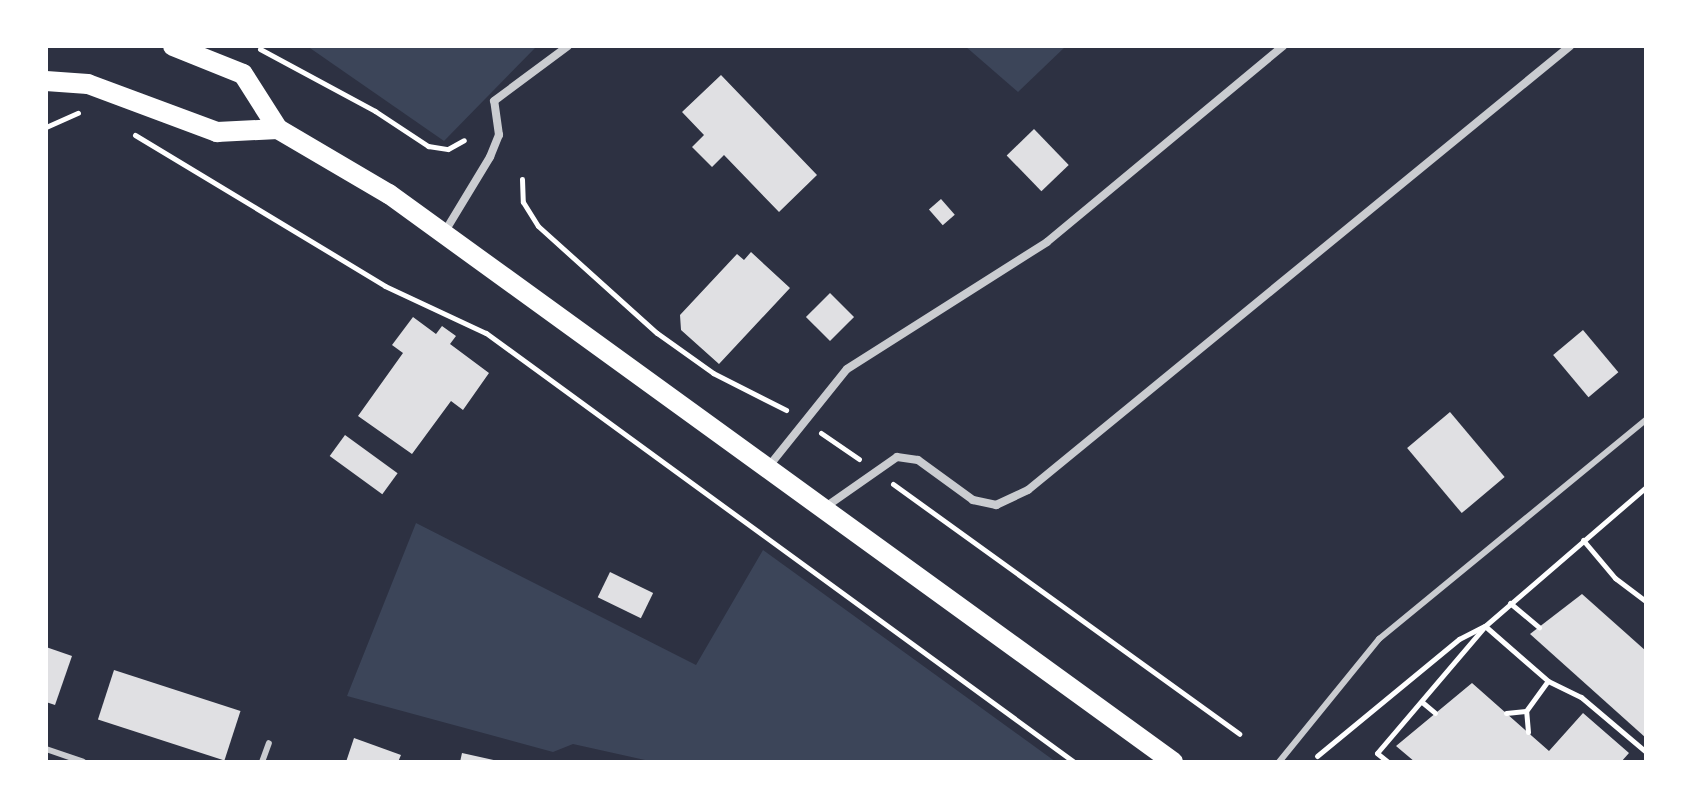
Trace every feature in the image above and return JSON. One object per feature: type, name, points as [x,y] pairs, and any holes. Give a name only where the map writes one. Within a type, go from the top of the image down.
[{"type":"main road","points":[[173,46],[243,74],[278,129],[331,157],[444,234],[1173,762]]},
{"type":"main road","points":[[46,81],[88,84],[217,132],[278,129]]},
{"type":"street","points":[[444,234],[495,146],[499,119],[494,101],[568,46]]},
{"type":"street","points":[[768,467],[847,369],[1047,242],[1283,46]]},
{"type":"street","points":[[824,508],[897,457],[918,460],[973,500],[996,505],[1028,490],[1570,46]]},
{"type":"lane","points":[[1279,762],[1379,639],[1646,420]]},
{"type":"lane","points":[[262,762],[269,743]]},
{"type":"lane","points":[[46,749],[83,762]]},
{"type":"path","points":[[252,46],[375,111],[428,146],[448,149],[464,140]]},
{"type":"path","points":[[46,127],[80,112],[90,114]]},
{"type":"path","points":[[130,132],[385,286],[486,333],[1074,762]]},
{"type":"path","points":[[1388,762],[1377,753],[1485,626],[1643,490],[1646,497]]},
{"type":"path","points":[[1583,540],[1615,578],[1646,601]]},
{"type":"path","points":[[1510,603],[1539,627]]},
{"type":"path","points":[[1485,626],[1548,681],[1581,697],[1646,752]]},
{"type":"path","points":[[1317,756],[1459,639],[1485,626]]},
{"type":"path","points":[[1528,732],[1526,711],[1548,681]]},
{"type":"path","points":[[1422,702],[1435,713]]},
{"type":"path","points":[[1506,713],[1526,711]]},
{"type":"shaded area","points":[[307,46],[537,46],[444,141]]},
{"type":"shaded area","points":[[965,46],[1066,46],[1018,92]]},
{"type":"shaded area","points":[[416,523],[696,665],[763,550],[1056,762],[654,762],[573,744],[553,752],[347,696]]},
{"type":"building","points":[[721,75],[817,175],[779,212],[724,155],[712,167],[692,147],[704,135],[682,112]]},
{"type":"building","points":[[1034,129],[1069,165],[1041,191],[1007,155]]},
{"type":"building","points":[[941,199],[955,215],[943,225],[929,209]]},
{"type":"building","points":[[751,252],[790,288],[719,364],[681,330],[680,315],[737,254],[744,260]]},
{"type":"building","points":[[830,293],[854,317],[830,341],[806,317]]},
{"type":"building","points":[[413,317],[436,334],[442,326],[456,336],[450,344],[489,373],[463,410],[451,401],[412,454],[358,416],[403,353],[392,345]]},
{"type":"building","points":[[1583,330],[1618,372],[1588,397],[1553,355]]},
{"type":"building","points":[[1450,412],[1505,477],[1462,513],[1407,448]]},
{"type":"building","points":[[345,435],[398,473],[382,494],[330,456]]},
{"type":"building","points":[[610,572],[653,593],[641,618],[598,597]]},
{"type":"building","points":[[1582,594],[1646,651],[1646,738],[1530,634]]},
{"type":"building","points":[[46,647],[72,656],[55,705],[46,702]]},
{"type":"building","points":[[114,670],[240,711],[224,761],[98,719]]},
{"type":"building","points":[[1472,683],[1549,751],[1583,713],[1629,753],[1621,762],[1415,762],[1396,746]]},
{"type":"building","points":[[354,738],[401,755],[398,762],[346,762]]},
{"type":"building","points":[[462,753],[498,761],[498,762],[460,762]]}]
